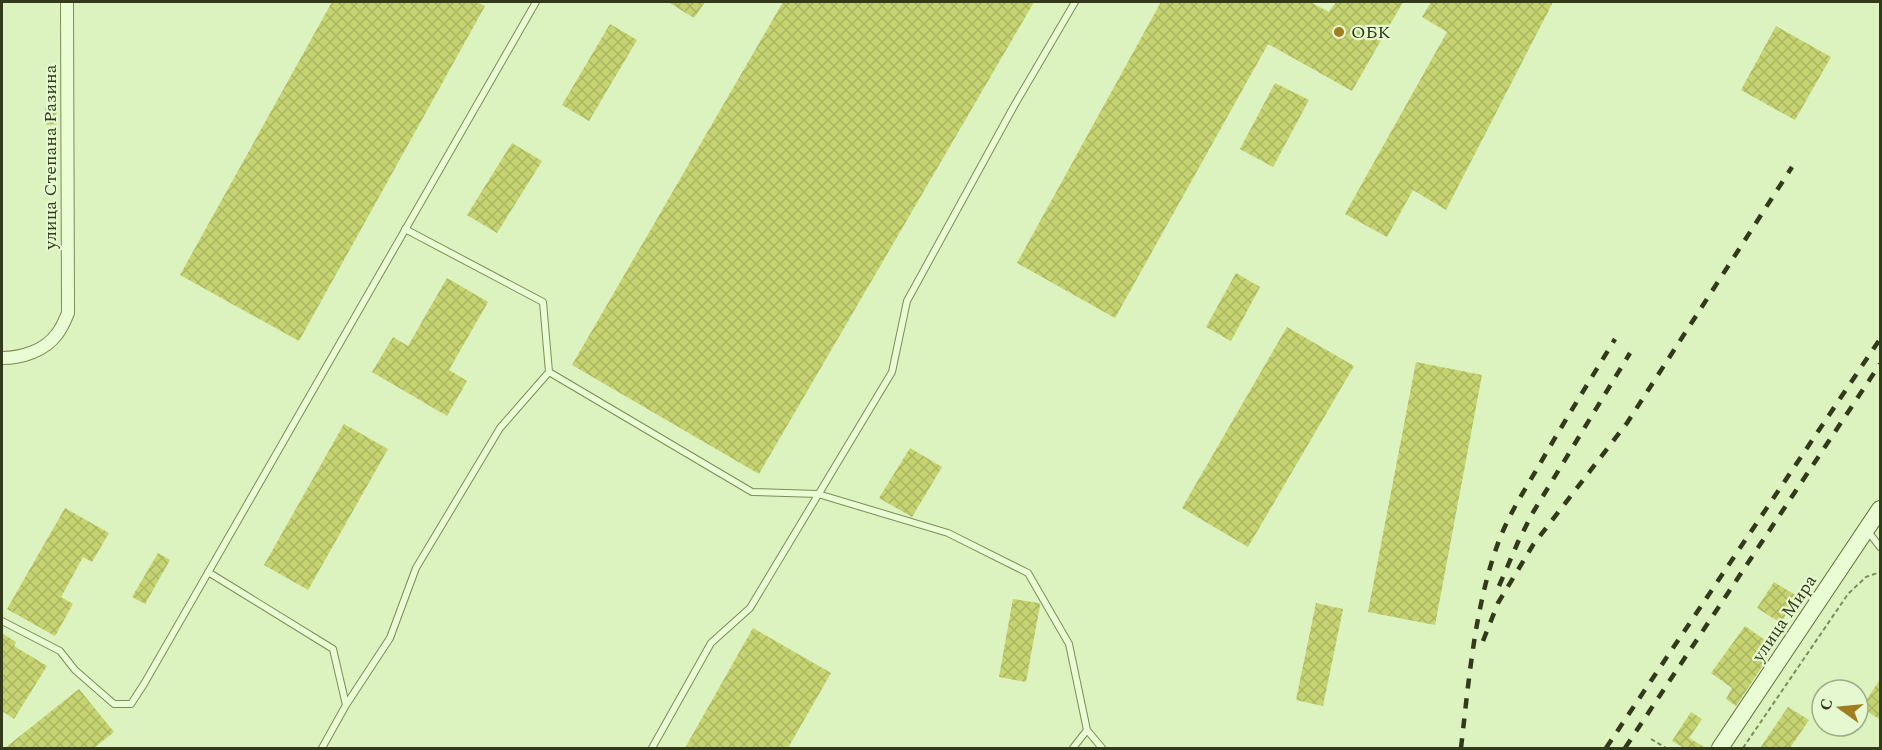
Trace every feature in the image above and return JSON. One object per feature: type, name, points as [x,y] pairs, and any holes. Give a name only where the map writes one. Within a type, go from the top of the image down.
[{"type":"street","name":"улица Степана Разина","points":[[2,358],[39,350],[56,335],[68,313],[68,2]]},
{"type":"street","name":"улица Мира","points":[[1720,748],[1881,509]]},
{"type":"lane","points":[[2,621],[60,651],[75,670],[114,704],[131,704],[536,2]]},
{"type":"lane","points":[[652,748],[711,643],[750,608],[892,372],[907,302],[1014,106],[1075,2]]},
{"type":"lane","points":[[322,748],[346,705],[390,638],[416,568],[500,428],[549,372],[543,302],[405,229]]},
{"type":"lane","points":[[549,372],[753,492],[818,494],[948,533],[1028,573],[1069,644],[1087,730],[1102,748]]},
{"type":"lane","points":[[1867,530],[1881,547]]},
{"type":"lane","points":[[208,572],[333,649],[346,705]]},
{"type":"lane","points":[[1073,748],[1087,730]]},
{"type":"path","points":[[1743,748],[1848,594],[1866,578],[1881,572]]},
{"type":"path","points":[[1651,739],[1666,748]]},
{"type":"building","points":[[332,2],[477,2],[485,6],[299,341],[180,275]]},
{"type":"building","points":[[668,2],[705,2],[694,18]]},
{"type":"building","points":[[783,2],[1034,2],[759,474],[572,365]]},
{"type":"building","points":[[1161,2],[1310,2],[1329,12],[1336,2],[1403,2],[1352,91],[1268,44],[1115,318],[1017,263]]},
{"type":"building","points":[[1431,2],[1553,2],[1446,210],[1413,190],[1387,237],[1345,214],[1447,32],[1422,17]]},
{"type":"building","points":[[610,24],[637,40],[589,121],[562,105]]},
{"type":"building","points":[[1776,26],[1831,57],[1795,120],[1741,90]]},
{"type":"building","points":[[1275,83],[1309,100],[1273,167],[1240,149]]},
{"type":"building","points":[[45,107],[56,107],[57,124],[46,125]]},
{"type":"building","points":[[512,143],[542,161],[497,233],[467,215]]},
{"type":"building","points":[[1236,273],[1260,287],[1231,341],[1206,327]]},
{"type":"building","points":[[447,278],[488,302],[449,370],[467,381],[447,416],[372,372],[393,337],[408,346]]},
{"type":"building","points":[[1287,327],[1354,366],[1248,547],[1182,508]]},
{"type":"building","points":[[1416,362],[1482,375],[1435,625],[1368,612]]},
{"type":"building","points":[[344,424],[388,449],[308,590],[264,565]]},
{"type":"building","points":[[910,448],[942,467],[912,517],[879,498]]},
{"type":"building","points":[[65,508],[109,533],[92,562],[83,557],[61,597],[73,604],[55,636],[7,609]]},
{"type":"building","points":[[158,553],[170,560],[145,604],[132,597]]},
{"type":"building","points":[[1774,582],[1797,596],[1781,623],[1757,608]]},
{"type":"building","points":[[1013,599],[1040,605],[1026,682],[999,677]]},
{"type":"building","points":[[1316,603],[1343,609],[1323,706],[1296,700]]},
{"type":"building","points":[[1745,626],[1765,640],[1772,631],[1781,637],[1736,706],[1726,699],[1732,688],[1711,673]]},
{"type":"building","points":[[753,628],[831,673],[788,748],[685,748]]},
{"type":"building","points":[[2,633],[16,642],[14,646],[47,666],[14,719],[2,711]]},
{"type":"building","points":[[1881,678],[1881,720],[1870,713],[1870,694]]},
{"type":"building","points":[[79,689],[114,732],[94,748],[5,748]]},
{"type":"building","points":[[1788,707],[1809,720],[1790,748],[1760,748]]},
{"type":"building","points":[[1691,712],[1702,719],[1689,738],[1706,748],[1684,748],[1672,741]]},
{"type":"railway","points":[[1483,641],[1498,603],[1533,545],[1627,423],[1792,167]]},
{"type":"railway","points":[[1461,748],[1470,668],[1479,615],[1491,563],[1500,538],[1522,494],[1615,339]]},
{"type":"railway","points":[[1606,748],[1880,339]]},
{"type":"railway","points":[[1499,586],[1532,514],[1630,353]]},
{"type":"railway","points":[[1625,748],[1880,364]]},
{"type":"place","name":"ОБК","points":[[1339,32]]}]
